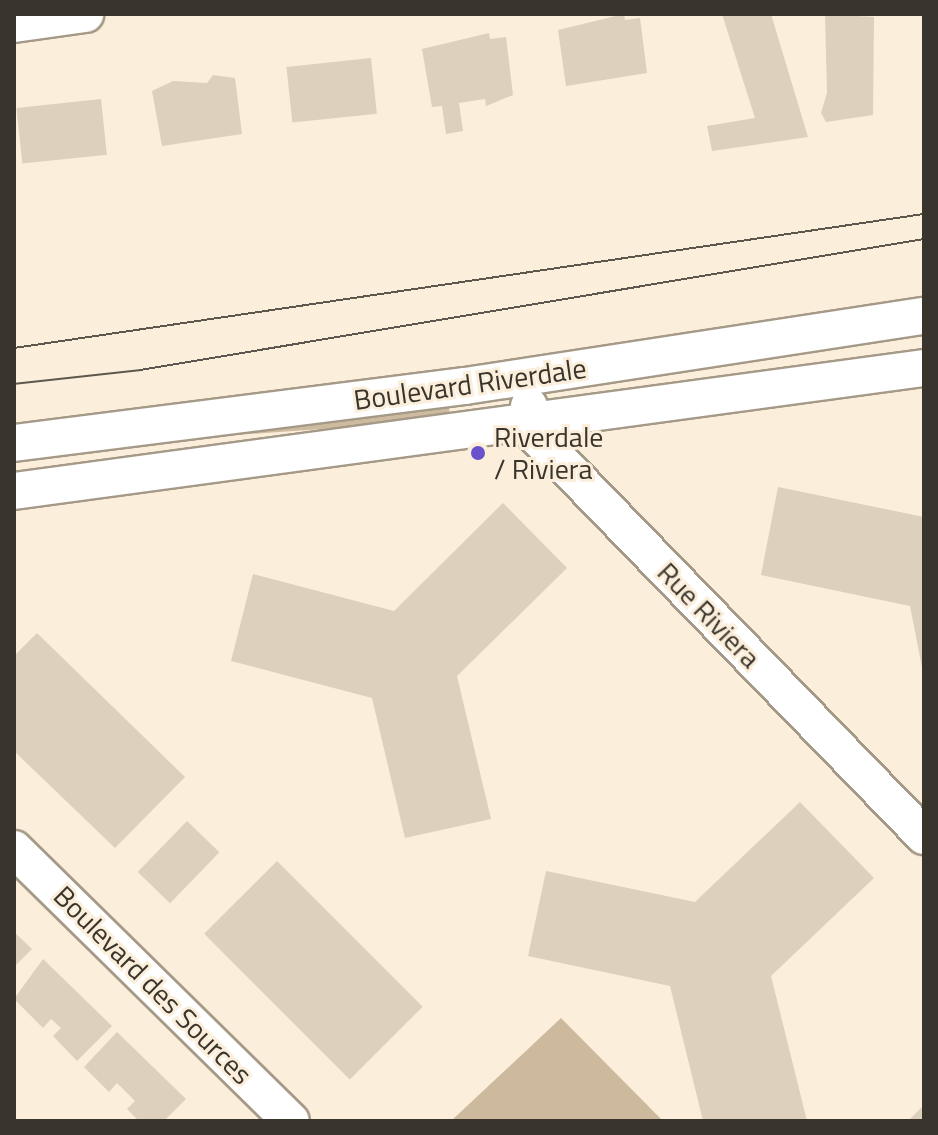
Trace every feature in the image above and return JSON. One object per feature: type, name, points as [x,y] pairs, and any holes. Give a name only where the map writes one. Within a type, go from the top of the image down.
[{"type":"street","points":[[14,24],[85,14]]},
{"type":"street","name":"Boulevard Riverdale","points":[[14,443],[524,377],[924,316]]},
{"type":"street","name":"Boulevard Riverdale","points":[[14,491],[533,425],[924,368]]},
{"type":"street","points":[[524,377],[533,425]]},
{"type":"street","name":"Rue Riviera","points":[[533,425],[924,836]]},
{"type":"street","name":"Boulevard des Sources","points":[[14,849],[291,1121]]},
{"type":"shaded area","points":[[449,405],[450,420],[14,450],[14,435]]},
{"type":"shaded area","points":[[561,1018],[663,1121],[451,1121]]},
{"type":"building","points":[[624,14],[625,20],[640,18],[647,73],[566,86],[558,30]]},
{"type":"building","points":[[722,14],[771,14],[808,137],[712,151],[707,126],[755,118]]},
{"type":"building","points":[[825,14],[874,17],[873,115],[826,122],[821,113],[827,93]]},
{"type":"building","points":[[489,33],[490,39],[506,37],[513,95],[486,106],[485,99],[459,103],[463,131],[446,134],[442,106],[432,107],[422,49]]},
{"type":"building","points":[[371,58],[377,114],[292,123],[286,67]]},
{"type":"building","points":[[213,75],[235,78],[242,134],[162,146],[152,91],[173,81],[207,83]]},
{"type":"building","points":[[101,99],[107,155],[22,164],[16,108]]},
{"type":"building","points":[[778,487],[924,517],[924,678],[910,606],[761,575]]},
{"type":"building","points":[[503,503],[567,568],[457,676],[491,819],[405,838],[372,698],[231,661],[253,574],[394,611]]},
{"type":"building","points":[[37,633],[185,777],[115,848],[14,751],[14,656]]},
{"type":"building","points":[[800,802],[874,878],[771,976],[807,1121],[703,1121],[670,986],[528,956],[546,871],[695,902]]},
{"type":"building","points":[[187,821],[219,852],[170,903],[138,872]]},
{"type":"building","points":[[277,861],[423,1007],[350,1079],[204,934]]},
{"type":"building","points":[[14,932],[32,949],[14,967]]},
{"type":"building","points":[[43,959],[112,1026],[77,1061],[53,1036],[61,1028],[51,1019],[43,1028],[14,999]]},
{"type":"building","points":[[117,1032],[186,1099],[164,1121],[139,1121],[127,1109],[135,1101],[117,1083],[109,1092],[84,1067]]},
{"type":"building","points":[[924,1105],[924,1121],[908,1121]]},
{"type":"tram line","points":[[14,348],[924,214]]},
{"type":"tram line","points":[[14,384],[140,370],[924,239]]},
{"type":"place","name":"Riverdale / Riviera","points":[[478,453]]}]
